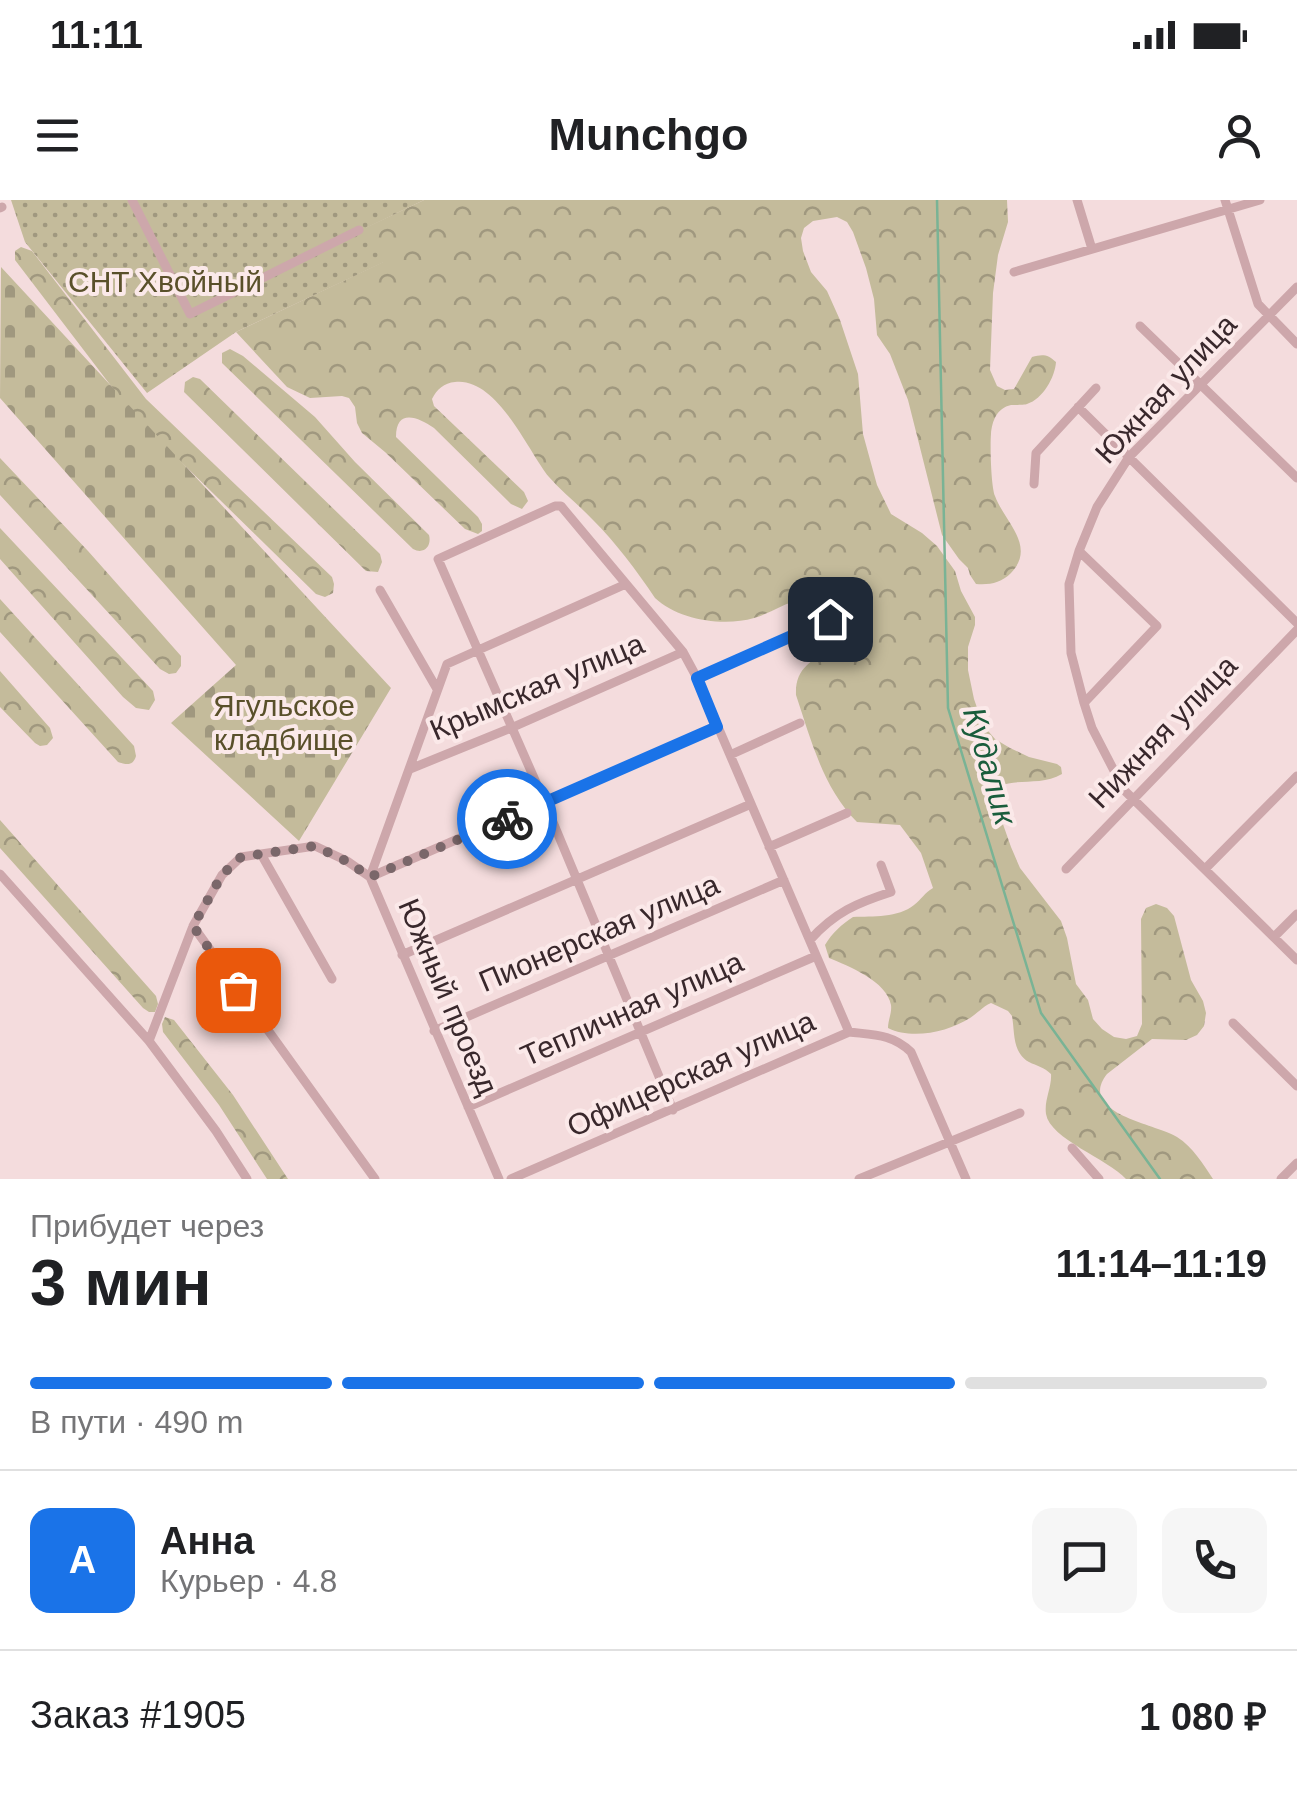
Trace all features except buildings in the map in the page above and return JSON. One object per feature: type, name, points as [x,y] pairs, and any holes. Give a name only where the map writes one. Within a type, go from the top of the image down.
[{"type":"street","points":[[132,200],[190,314],[359,230]]},
{"type":"street","points":[[1077,200],[1092,249]]},
{"type":"street","points":[[1014,272],[1226,205],[1260,200]]},
{"type":"street","points":[[1226,205],[1258,304],[1297,344]]},
{"type":"street","name":"Южная улица","points":[[1297,287],[1130,457],[1096,507],[1070,584],[1071,654],[1092,728],[1124,790],[1297,960]]},
{"type":"street","points":[[1140,326],[1297,478]]},
{"type":"street","points":[[1034,484],[1036,454],[1096,388]]},
{"type":"street","name":"Нижняя улица","points":[[1066,869],[1297,627],[1078,407]]},
{"type":"street","points":[[673,1110],[438,559],[496,531],[560,506],[683,652],[849,1032]]},
{"type":"street","points":[[1079,551],[1157,626],[1084,703]]},
{"type":"street","points":[[477,650],[626,584]]},
{"type":"street","points":[[380,590],[437,689]]},
{"type":"street","points":[[697,678],[830,619]]},
{"type":"street","name":"Южный проезд","points":[[477,650],[448,664],[370,877],[499,1179]]},
{"type":"street","name":"Крымская улица","points":[[410,769],[683,652]]},
{"type":"street","points":[[730,755],[800,723]]},
{"type":"street","points":[[149,1041],[193,926],[215,886],[241,857],[315,846],[370,877],[717,727]]},
{"type":"street","points":[[1206,869],[1297,776]]},
{"type":"street","points":[[402,954],[751,804]]},
{"type":"street","points":[[769,847],[847,813]]},
{"type":"street","points":[[260,854],[332,979]]},
{"type":"street","points":[[810,940],[852,904],[891,892],[881,865]]},
{"type":"street","points":[[0,874],[149,1041],[247,1179]]},
{"type":"street","name":"Пионерская улица","points":[[434,1032],[784,880]]},
{"type":"street","points":[[1274,937],[1297,914]]},
{"type":"street","points":[[193,926],[375,1179]]},
{"type":"street","name":"Тепличная улица","points":[[468,1108],[816,956]]},
{"type":"street","points":[[1233,1023],[1297,1086]]},
{"type":"street","name":"Офицерская улица","points":[[511,1179],[849,1032],[892,1038],[911,1052],[966,1179]]},
{"type":"street","points":[[859,1179],[1020,1113]]},
{"type":"street","points":[[1072,1148],[1100,1179]]},
{"type":"street","points":[[1282,1179],[1297,1163]]},
{"type":"green space","name":"СНТ Хвойный","points":[[11,200],[424,200],[366,228],[384,262],[236,332],[147,393],[25,242]]},
{"type":"green space","points":[[424,200],[1007,200],[1008,222],[993,293],[990,370],[997,386],[1014,389],[1032,357],[1045,355],[1056,362],[1051,381],[1038,397],[1027,404],[1002,409],[993,424],[994,491],[1020,543],[1021,553],[1011,573],[995,583],[976,584],[942,535],[908,400],[890,354],[877,335],[874,299],[853,232],[847,222],[837,217],[813,221],[804,228],[803,251],[840,320],[858,374],[863,434],[877,485],[891,514],[937,546],[955,571],[975,617],[968,647],[968,670],[983,725],[1010,748],[1061,767],[1062,774],[1054,778],[999,786],[998,810],[1020,868],[1061,921],[1076,984],[1088,1000],[1093,1019],[1114,1037],[1137,1036],[1142,1024],[1141,919],[1146,908],[1156,904],[1174,916],[1191,980],[1203,1001],[1204,1026],[1186,1040],[1152,1039],[1107,1074],[1100,1088],[1102,1099],[1123,1116],[1183,1141],[1213,1179],[1126,1179],[1068,1140],[1050,1123],[1046,1109],[1051,1074],[1020,1053],[1008,1011],[991,1003],[961,1023],[941,1030],[898,1032],[888,1028],[891,1005],[882,989],[866,975],[829,958],[825,945],[853,917],[901,912],[933,888],[921,853],[900,825],[857,822],[845,809],[813,746],[796,686],[806,666],[832,646],[836,631],[829,612],[800,600],[742,621],[716,621],[665,606],[610,538],[549,477],[498,403],[470,384],[455,382],[439,389],[432,399],[434,406],[524,492],[528,501],[522,509],[511,504],[434,428],[415,418],[404,419],[396,437],[482,524],[478,534],[465,529],[362,433],[349,398],[310,398],[287,387],[236,332],[383,262],[365,228]]},
{"type":"green space","points":[[21,247],[32,251],[146,399],[332,577],[333,593],[325,597],[316,594],[121,399],[15,260],[15,251]]},
{"type":"green space","name":"Ягульское кладбище","points":[[1,267],[391,688],[299,841],[171,723],[236,665],[0,398]]},
{"type":"green space","points":[[230,349],[315,417],[429,535],[426,548],[413,549],[222,363],[222,353]]},
{"type":"green space","points":[[193,377],[200,379],[380,554],[378,572],[366,571],[184,392],[185,382]]},
{"type":"green space","points":[[0,458],[181,656],[176,673],[160,669],[0,495]]},
{"type":"green space","points":[[0,528],[153,691],[155,700],[149,710],[136,708],[123,697],[0,559]]},
{"type":"green space","points":[[0,599],[134,746],[136,756],[131,763],[118,762],[0,632]]},
{"type":"green space","points":[[0,671],[50,728],[53,738],[47,745],[35,743],[0,707]]},
{"type":"green space","points":[[0,820],[156,996],[155,1012],[143,1008],[0,848]]},
{"type":"green space","points":[[165,1017],[174,1020],[233,1095],[288,1179],[267,1179],[219,1105],[163,1032]]},
{"type":"waterway","name":"Кудалик","points":[[937,200],[948,708],[1041,1013],[1160,1179]]},
{"type":"way so far","points":[[238,990],[193,926],[222,875],[237,859],[315,846],[370,877],[507,819]]},
{"type":"route","points":[[507,819],[717,727],[697,678],[830,619]]}]
